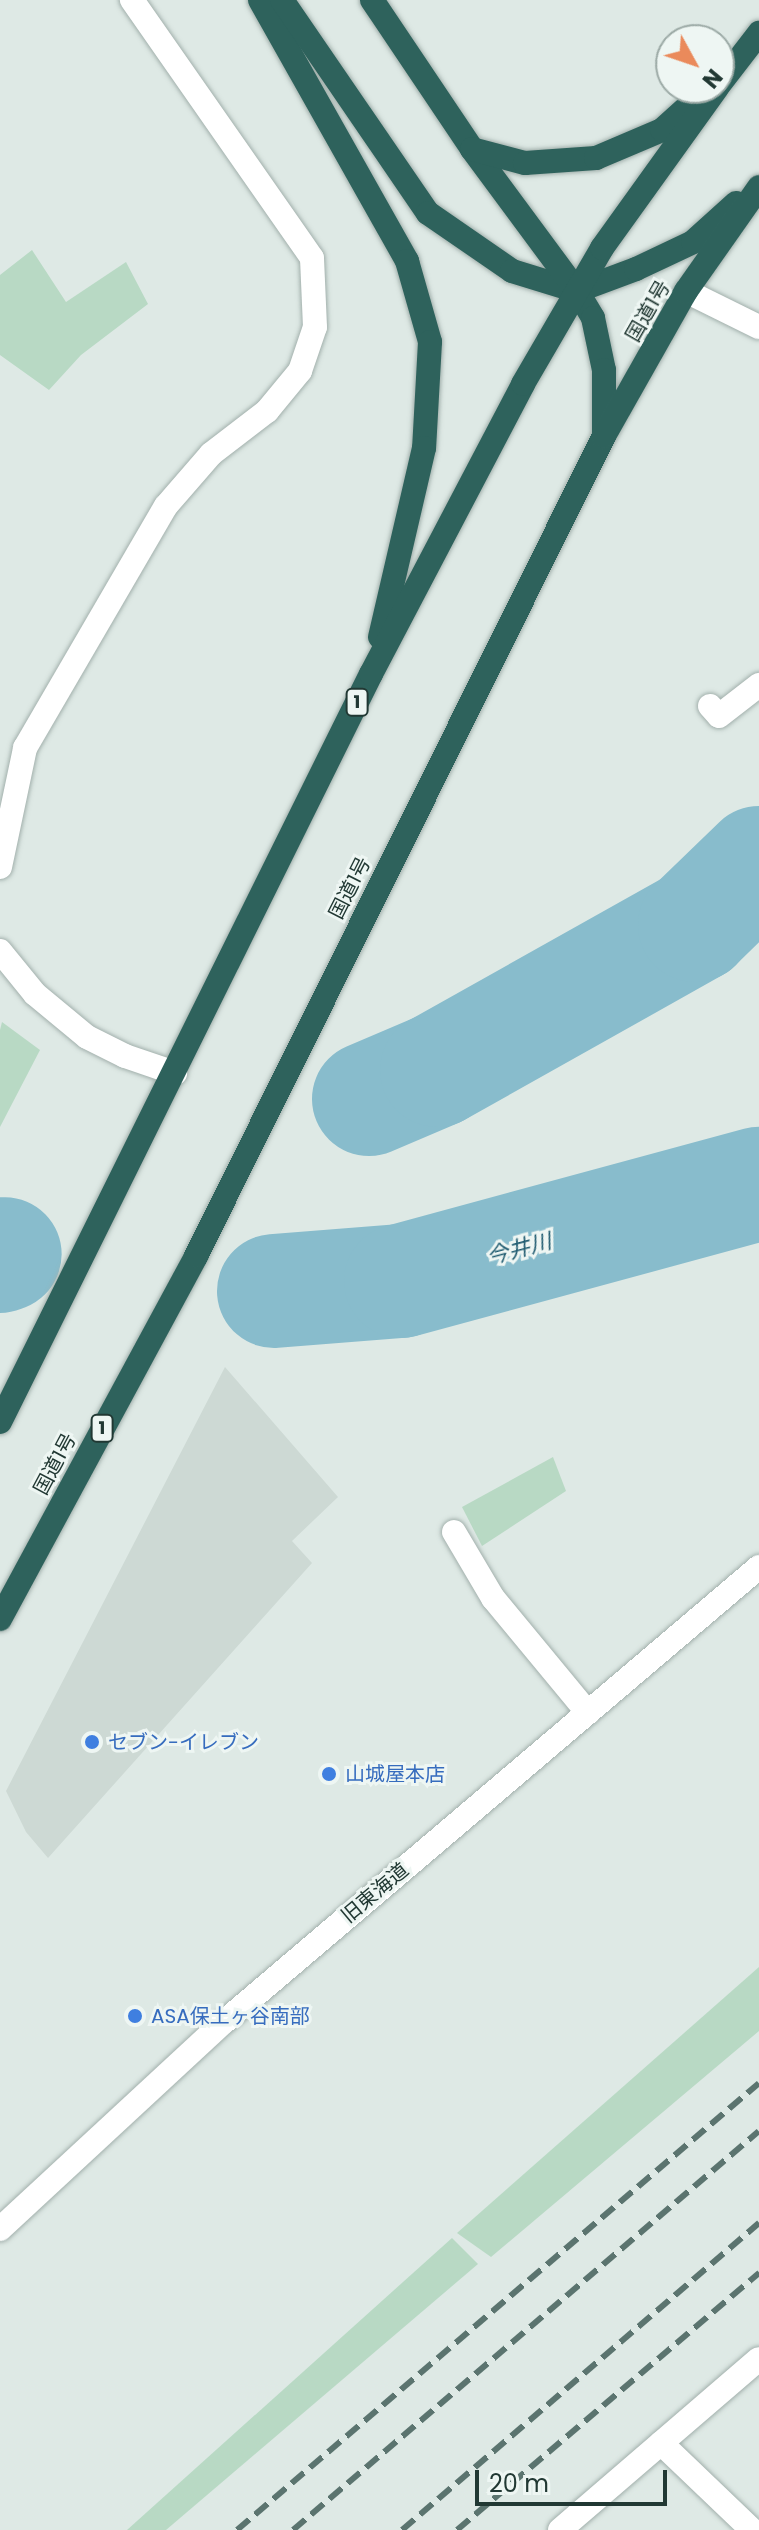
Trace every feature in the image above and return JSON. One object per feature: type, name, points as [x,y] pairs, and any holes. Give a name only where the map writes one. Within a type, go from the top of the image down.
[{"type":"highway","points":[[260,0],[407,261],[430,342],[424,448],[371,674]]},
{"type":"highway","points":[[282,0],[428,213],[512,271],[577,291],[636,269],[693,242],[759,185]]},
{"type":"highway","points":[[372,0],[472,149],[577,291],[593,318],[604,370],[604,436]]},
{"type":"highway","name":"1","points":[[735,63],[759,33]]},
{"type":"highway","points":[[472,149],[525,163],[596,158],[662,130],[691,104]]},
{"type":"highway","name":"1","points":[[0,1422],[371,674],[523,384],[602,248],[704,104]]},
{"type":"highway","name":"国道1号","points":[[3,1605],[196,1256],[604,436],[686,291],[759,185]]},
{"type":"street","points":[[0,867],[25,748],[142,546],[166,506],[211,454],[267,411],[300,371],[315,327],[312,258],[132,0]]},
{"type":"street","points":[[686,291],[759,327]]},
{"type":"street","points":[[710,706],[719,716],[759,685]]},
{"type":"street","points":[[0,951],[35,994],[87,1037],[125,1056],[175,1073]]},
{"type":"street","points":[[454,1532],[493,1598],[588,1713]]},
{"type":"street","name":"旧東海道","points":[[0,2229],[225,2021],[759,1567]]},
{"type":"street","points":[[560,2530],[759,2359]]},
{"type":"street","points":[[661,2443],[752,2530]]},
{"type":"shaded area","points":[[225,1367],[338,1497],[292,1541],[312,1563],[48,1858],[26,1832],[6,1791]]},
{"type":"green space","points":[[32,250],[66,302],[126,262],[148,304],[81,355],[49,390],[0,355],[0,275]]},
{"type":"green space","points":[[2,1022],[40,1050],[0,1127],[0,1030]]},
{"type":"green space","points":[[553,1457],[566,1491],[482,1546],[462,1507]]},
{"type":"green space","points":[[759,1967],[759,2031],[491,2257],[457,2233]]},
{"type":"green space","points":[[452,2238],[478,2264],[166,2530],[127,2530]]},
{"type":"waterway","name":"今井川","points":[[369,1099],[437,1070],[695,925],[759,863]]},
{"type":"waterway","name":"今井川","points":[[274,1291],[401,1281],[759,1184]]},
{"type":"waterway","name":"今井川","points":[[0,1256],[5,1254]]},
{"type":"railway","points":[[237,2530],[759,2083]]},
{"type":"railway","points":[[293,2530],[759,2131]]},
{"type":"railway","points":[[402,2530],[759,2223]]},
{"type":"railway","points":[[457,2530],[759,2273]]},
{"type":"place","name":"セブン-イレブン","points":[[92,1742]]},
{"type":"place","name":"山城屋本店","points":[[329,1774]]},
{"type":"place","name":"ASA保土ヶ谷南部","points":[[135,2016]]}]
